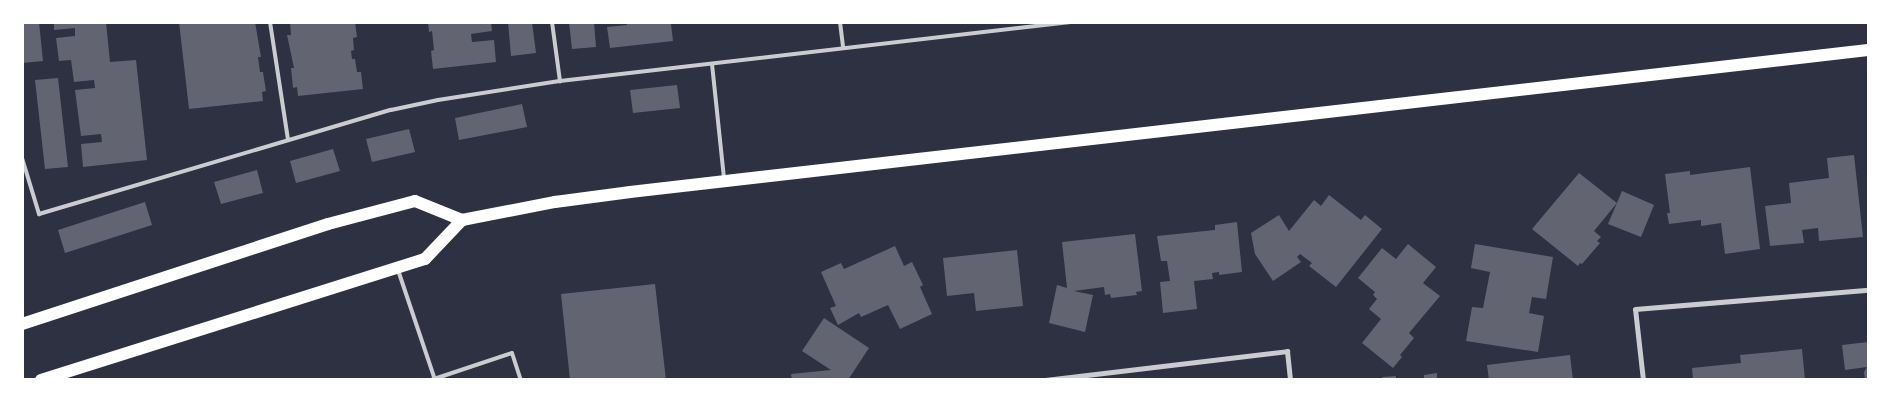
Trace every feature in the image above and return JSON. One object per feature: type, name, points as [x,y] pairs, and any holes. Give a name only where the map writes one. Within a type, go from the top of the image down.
[{"type":"main road","points":[[22,324],[328,224],[415,201],[462,220],[555,202],[724,181],[1868,50]]},
{"type":"main road","points":[[41,380],[425,259],[462,220]]},
{"type":"street","points":[[1642,380],[1635,309],[1868,290]]},
{"type":"street","points":[[1045,380],[1287,351],[1290,380]]},
{"type":"lane","points":[[270,22],[288,140]]},
{"type":"lane","points":[[552,22],[560,80]]},
{"type":"lane","points":[[840,22],[843,48]]},
{"type":"lane","points":[[22,158],[40,214],[288,140],[410,106],[560,80],[1071,22]]},
{"type":"lane","points":[[712,64],[724,181]]},
{"type":"lane","points":[[397,267],[433,379],[512,353],[521,380]]},
{"type":"building","points":[[22,22],[39,22],[43,61],[22,63]]},
{"type":"building","points":[[54,22],[106,22],[110,62],[136,60],[147,160],[83,167],[81,144],[102,142],[101,134],[81,136],[75,90],[95,88],[94,80],[74,82],[71,60],[59,61],[56,38],[75,36],[75,28],[54,30]]},
{"type":"building","points":[[179,22],[255,22],[261,57],[258,57],[260,72],[263,72],[266,91],[262,92],[263,101],[189,109]]},
{"type":"building","points":[[290,22],[355,22],[357,37],[353,38],[354,50],[351,51],[352,59],[355,59],[357,72],[361,72],[363,89],[298,96],[297,87],[293,88],[291,68],[294,68],[287,35],[291,35]]},
{"type":"building","points":[[428,22],[491,22],[492,31],[471,34],[472,42],[494,40],[496,62],[433,69],[431,51],[434,50],[432,31],[429,32]]},
{"type":"building","points":[[508,22],[532,22],[536,53],[511,56]]},
{"type":"building","points":[[569,22],[594,22],[596,47],[572,49]]},
{"type":"building","points":[[627,22],[671,24],[673,41],[610,48],[607,27],[627,25]]},
{"type":"building","points":[[58,78],[68,167],[45,169],[35,80]]},
{"type":"building","points":[[677,85],[680,108],[633,113],[630,90]]},
{"type":"building","points":[[522,104],[527,127],[459,140],[455,118]]},
{"type":"building","points":[[409,129],[415,152],[372,162],[366,139]]},
{"type":"building","points":[[333,149],[340,171],[296,183],[290,161]]},
{"type":"building","points":[[1854,155],[1863,237],[1819,241],[1818,228],[1802,230],[1804,243],[1770,246],[1765,206],[1791,203],[1789,183],[1829,178],[1827,158]]},
{"type":"building","points":[[1750,167],[1760,249],[1725,254],[1721,223],[1701,226],[1701,220],[1669,224],[1667,213],[1670,213],[1665,174],[1690,171],[1690,175]]},
{"type":"building","points":[[257,170],[263,193],[221,204],[214,182]]},
{"type":"building","points":[[1579,173],[1617,203],[1594,231],[1601,237],[1597,241],[1600,243],[1582,264],[1580,263],[1578,266],[1532,229]]},
{"type":"building","points":[[1622,191],[1654,205],[1641,237],[1608,224]]},
{"type":"building","points":[[1329,195],[1361,220],[1365,215],[1382,229],[1336,287],[1309,266],[1312,263],[1300,254],[1297,257],[1301,262],[1273,281],[1255,254],[1251,233],[1279,215],[1289,231],[1314,200],[1321,206]]},
{"type":"building","points":[[145,202],[152,225],[65,253],[58,230]]},
{"type":"building","points":[[1237,222],[1242,272],[1219,275],[1219,272],[1212,273],[1213,279],[1194,281],[1197,309],[1163,313],[1160,282],[1170,281],[1167,261],[1161,261],[1157,236],[1215,230],[1215,225]]},
{"type":"building","points":[[1135,234],[1142,291],[1136,292],[1137,295],[1111,298],[1110,294],[1105,295],[1104,287],[1074,291],[1093,295],[1085,332],[1049,323],[1057,285],[1067,288],[1062,242]]},
{"type":"building","points":[[1408,244],[1436,267],[1423,283],[1440,296],[1409,333],[1414,338],[1400,355],[1402,357],[1393,368],[1362,343],[1381,319],[1369,309],[1377,299],[1373,295],[1375,292],[1358,278],[1382,248],[1396,259]]},
{"type":"building","points":[[1475,244],[1553,257],[1546,299],[1532,297],[1529,313],[1544,316],[1538,352],[1466,341],[1472,307],[1483,308],[1490,272],[1471,268]]},
{"type":"building","points":[[895,246],[904,266],[912,262],[923,285],[920,287],[932,314],[900,329],[888,305],[861,317],[859,313],[838,325],[830,308],[836,306],[821,272],[841,263],[844,269]]},
{"type":"building","points":[[1017,250],[1023,306],[976,311],[974,293],[947,296],[943,258]]},
{"type":"building","points":[[655,284],[666,380],[570,380],[561,294]]},
{"type":"building","points":[[824,318],[869,348],[848,380],[792,380],[791,374],[831,370],[802,351]]},
{"type":"building","points":[[1868,342],[1868,380],[1865,380],[1864,372],[1867,367],[1845,370],[1842,345]]},
{"type":"building","points":[[1802,349],[1805,380],[1693,380],[1692,368],[1741,363],[1740,355]]},
{"type":"building","points":[[1570,355],[1573,380],[1489,380],[1487,365]]},
{"type":"building","points":[[1437,373],[1437,380],[1419,380],[1424,378],[1424,375]]},
{"type":"building","points":[[1396,376],[1396,380],[1382,380],[1382,377]]}]
